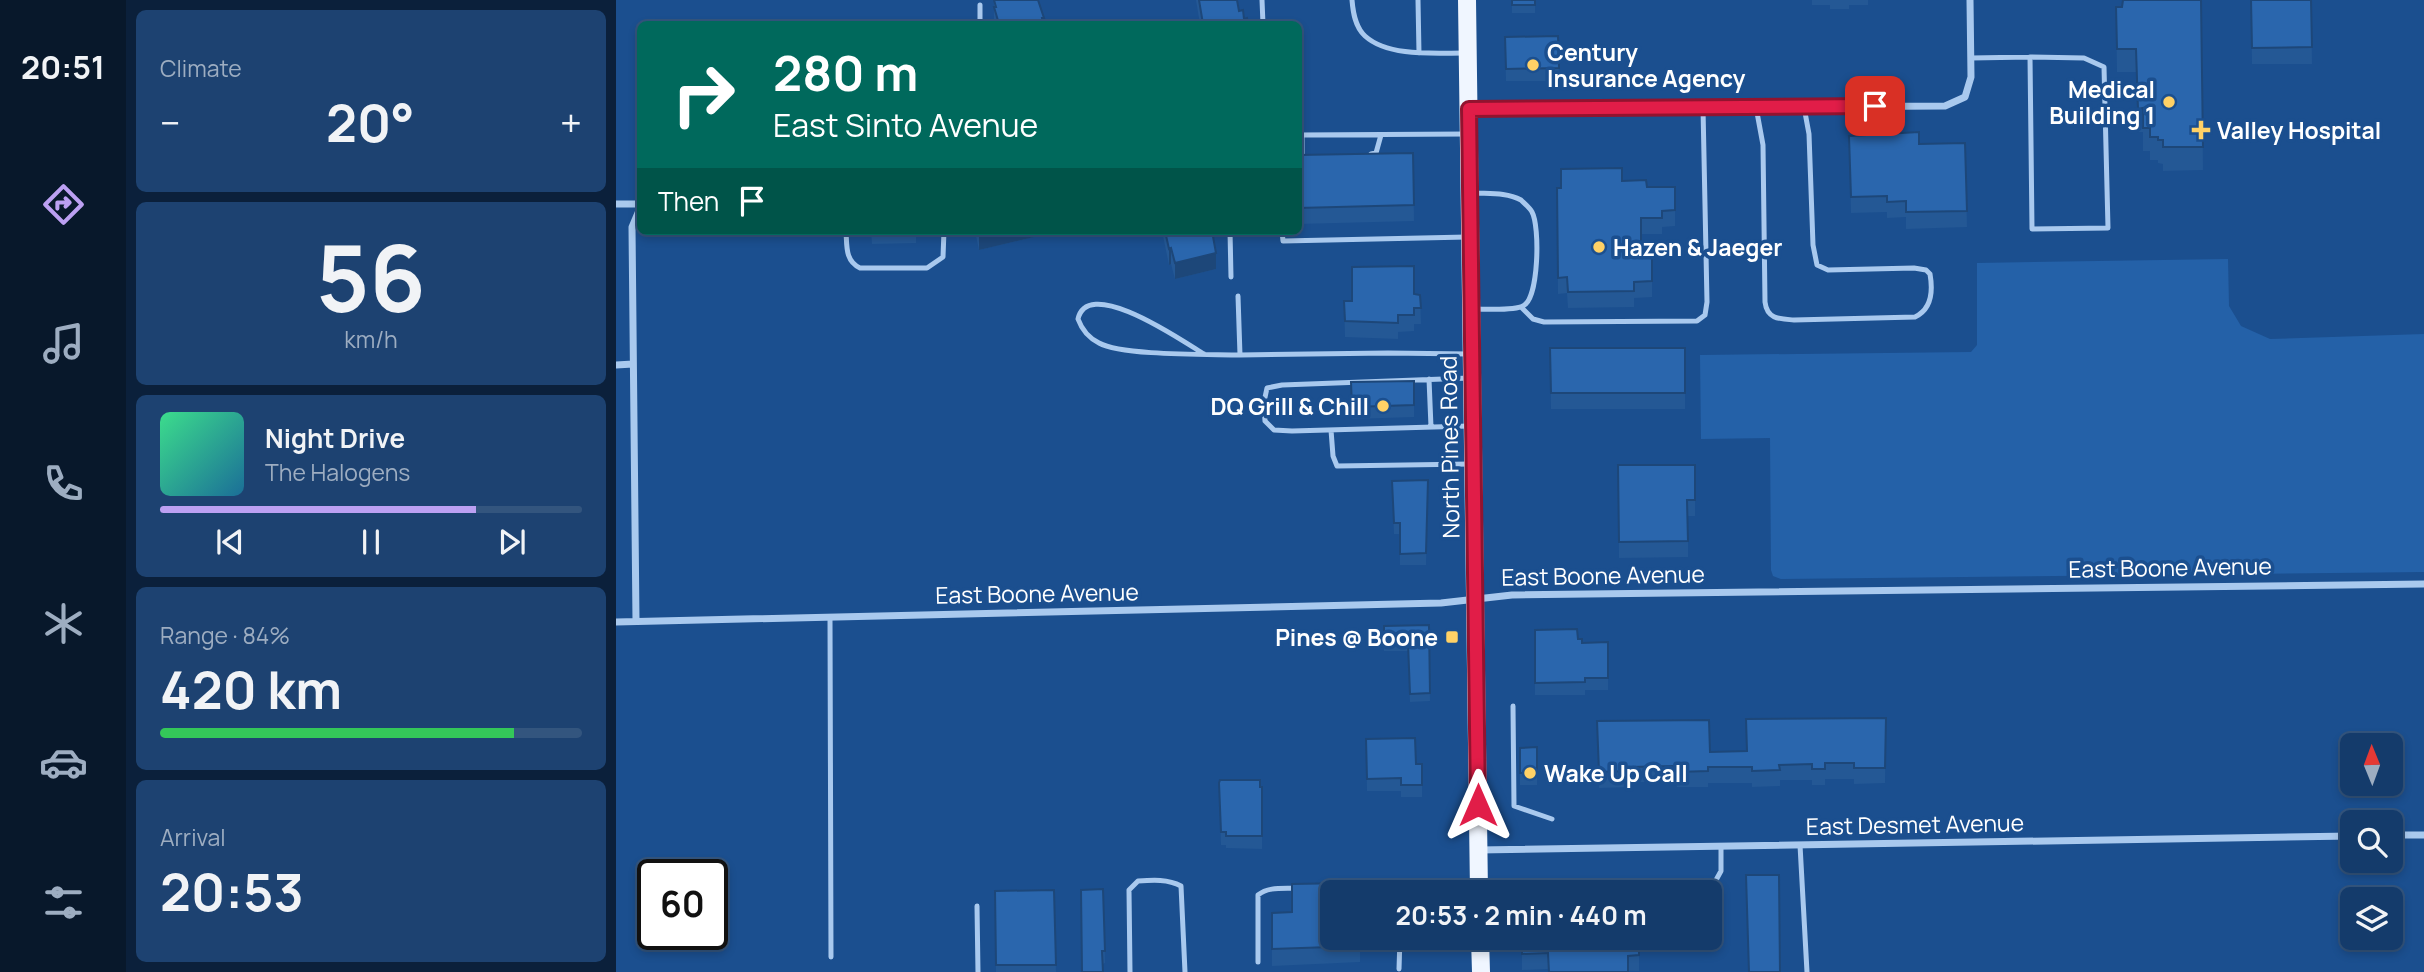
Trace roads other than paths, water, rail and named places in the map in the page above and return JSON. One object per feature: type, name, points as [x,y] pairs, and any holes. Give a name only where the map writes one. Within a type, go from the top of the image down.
[{"type":"main road","name":"North Pines Road","points":[[1467,0],[1479,880]]},
{"type":"main road","points":[[1480,950],[1481,972]]},
{"type":"street","points":[[1469,109],[1945,106],[1965,97],[1971,77],[1970,0]]},
{"type":"street","points":[[616,204],[637,206]]},
{"type":"street","points":[[636,621],[632,227],[637,214]]},
{"type":"street","points":[[616,365],[633,364]]},
{"type":"street","name":"East Boone Avenue","points":[[616,622],[1441,603],[1512,595],[2424,584]]},
{"type":"street","points":[[2403,835],[2424,835]]},
{"type":"street","name":"East Desmet Avenue","points":[[1479,850],[2340,836]]},
{"type":"lane","points":[[1262,0],[1263,21]]},
{"type":"lane","points":[[1352,0],[1354,18],[1365,36],[1386,47],[1419,53],[1468,53]]},
{"type":"lane","points":[[1418,0],[1419,53]]},
{"type":"lane","points":[[980,5],[980,21]]},
{"type":"lane","points":[[1970,58],[2030,57],[2084,58],[2104,67],[2108,228],[2032,229],[2030,57]]},
{"type":"lane","points":[[1756,107],[1763,145],[1765,302],[1769,315],[1777,319],[1794,320],[1915,317],[1922,314],[1929,303],[1931,292],[1930,274],[1926,270],[1828,270],[1817,265],[1813,245],[1809,134],[1804,107]]},
{"type":"lane","points":[[1522,307],[1533,318],[1544,323],[1697,321],[1706,315],[1703,108]]},
{"type":"lane","points":[[1302,135],[1469,134]]},
{"type":"lane","points":[[1358,154],[1376,153],[1381,135]]},
{"type":"lane","points":[[1302,157],[1316,155]]},
{"type":"lane","points":[[1470,193],[1503,194],[1522,201],[1532,211],[1536,227],[1535,288],[1528,303],[1522,307],[1471,309]]},
{"type":"lane","points":[[846,235],[848,256],[854,265],[860,268],[927,268],[943,257],[944,235]]},
{"type":"lane","points":[[1230,235],[1231,277]]},
{"type":"lane","points":[[1282,235],[1283,241],[1470,237]]},
{"type":"lane","points":[[1238,296],[1240,355]]},
{"type":"lane","points":[[1204,354],[1147,320],[1120,309],[1092,304],[1080,312],[1078,319],[1088,335],[1101,344],[1133,351],[1204,354],[1240,355],[1472,354]]},
{"type":"lane","points":[[1473,378],[1282,385],[1266,388],[1264,402],[1265,421],[1274,430],[1474,426]]},
{"type":"lane","points":[[1429,379],[1431,427]]},
{"type":"lane","points":[[1331,430],[1333,456],[1337,466],[1474,464]]},
{"type":"lane","points":[[831,617],[831,957]]},
{"type":"lane","points":[[1513,706],[1514,806],[1552,819]]},
{"type":"lane","points":[[1800,845],[1807,972]]},
{"type":"lane","points":[[1716,880],[1721,871],[1721,846]]},
{"type":"lane","points":[[1130,972],[1129,890],[1138,881],[1158,880],[1174,882],[1181,886],[1185,972]]},
{"type":"lane","points":[[1258,962],[1258,895],[1264,890],[1310,888]]},
{"type":"lane","points":[[977,906],[978,972]]},
{"type":"lane","points":[[1399,969],[1400,950]]},
{"type":"place","name":"Century Insurance Agency","points":[[1533,65]]},
{"type":"place","name":"Medical Building 1","points":[[2169,102]]},
{"type":"place","name":"Valley Hospital","points":[[2201,130]]},
{"type":"place","name":"Hazen & Jaeger","points":[[1599,247]]},
{"type":"place","name":"DQ Grill & Chill","points":[[1383,406]]},
{"type":"place","name":"Pines @ Boone","points":[[1452,637]]},
{"type":"place","name":"Wake Up Call","points":[[1530,773]]}]
